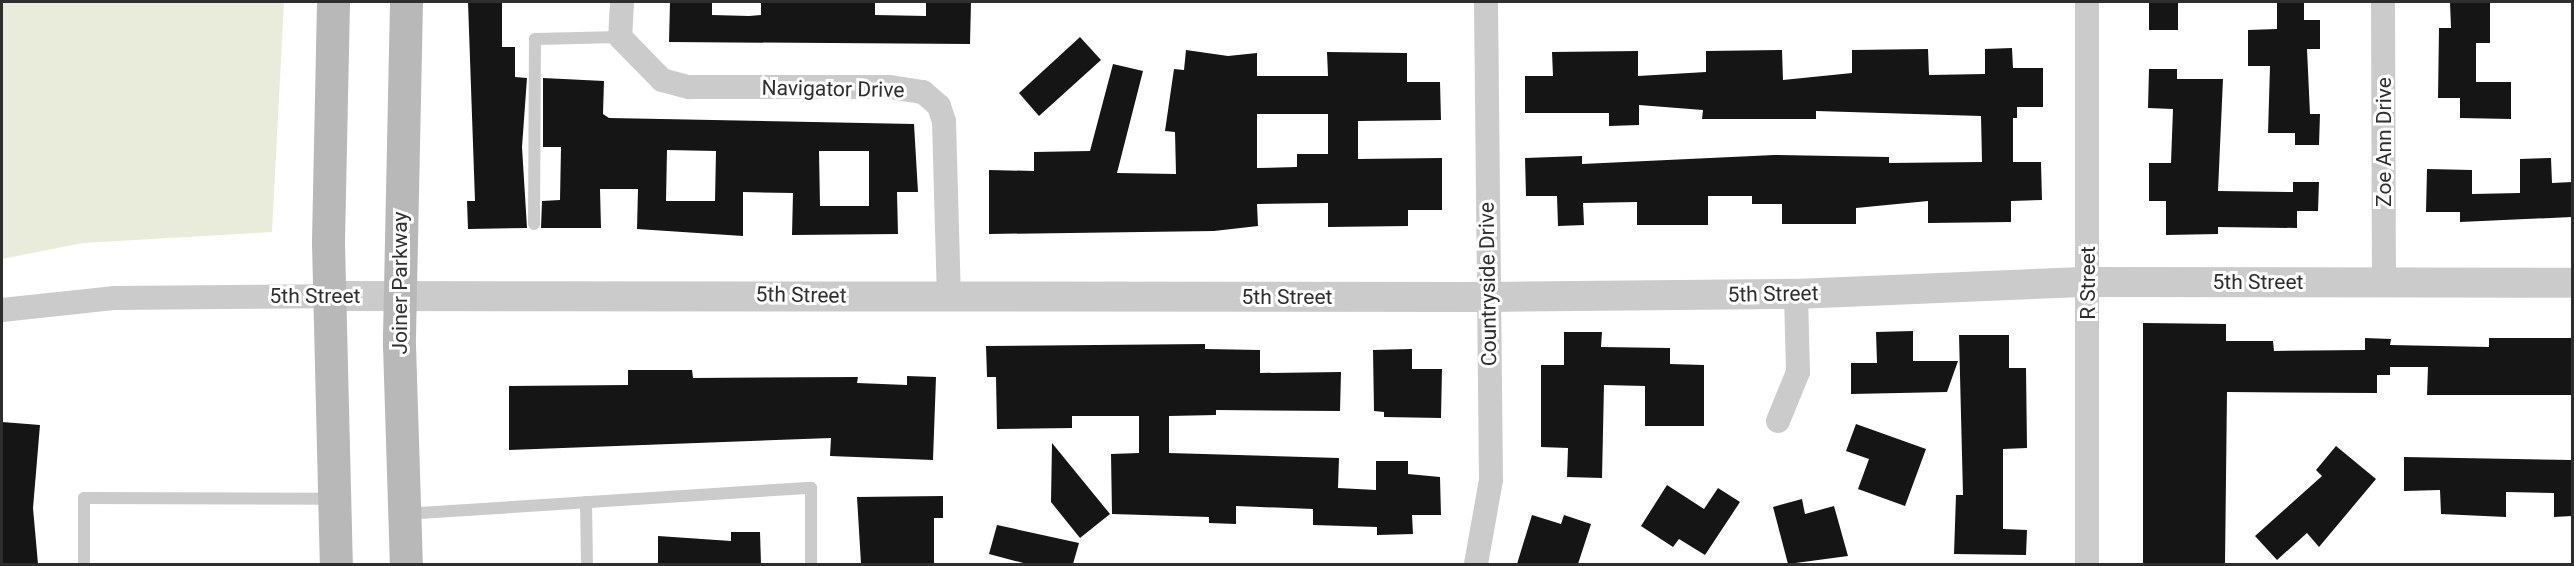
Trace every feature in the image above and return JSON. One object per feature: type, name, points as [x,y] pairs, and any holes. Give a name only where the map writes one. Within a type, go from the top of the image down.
[{"type":"main road","points":[[333,2],[328,296],[336,564]]},
{"type":"main road","name":"Joiner Parkway","points":[[406,2],[400,296],[403,514],[406,564]]},
{"type":"street","points":[[620,37],[622,2]]},
{"type":"street","name":"Countryside Drive","points":[[1476,564],[1491,480],[1486,2]]},
{"type":"street","name":"R Street","points":[[2087,2],[2087,564]]},
{"type":"street","name":"Zoe Ann Drive","points":[[2383,2],[2384,282]]},
{"type":"street","name":"Navigator Drive","points":[[620,37],[656,75],[688,87],[891,87],[923,92],[939,106],[944,121],[950,297]]},
{"type":"street","name":"5th Street","points":[[2,310],[115,298],[328,296],[1488,297],[1796,294],[2088,282],[2572,283]]},
{"type":"street","points":[[1778,421],[1798,372],[1796,294]]},
{"type":"lane","points":[[534,224],[535,39],[620,37]]},
{"type":"lane","points":[[403,514],[811,488],[811,564]]},
{"type":"lane","points":[[84,564],[84,498],[333,499]]},
{"type":"lane","points":[[586,502],[587,564]]},
{"type":"green space","points":[[2,2],[284,2],[272,232],[83,243],[2,259]]},
{"type":"building","points":[[468,2],[502,2],[502,47],[515,47],[515,77],[527,78],[522,147],[527,228],[468,229],[467,201],[475,201]]},
{"type":"building","points":[[670,2],[712,2],[712,15],[749,16],[761,15],[761,2],[875,2],[875,15],[926,16],[926,2],[971,2],[970,44],[669,42]]},
{"type":"building","points":[[2149,2],[2178,2],[2178,30],[2149,30]]},
{"type":"building","points":[[2277,2],[2304,2],[2304,20],[2320,20],[2320,49],[2307,49],[2310,114],[2320,114],[2319,145],[2295,145],[2295,133],[2268,133],[2270,66],[2248,66],[2248,30],[2277,29]]},
{"type":"building","points":[[2450,2],[2490,2],[2490,43],[2476,43],[2476,82],[2511,82],[2511,119],[2460,118],[2460,98],[2438,98],[2439,28],[2451,28]]},
{"type":"building","points":[[1080,37],[1101,60],[1039,116],[1019,93]]},
{"type":"building","points":[[2012,48],[2013,68],[2043,68],[2043,107],[2017,107],[2017,118],[2013,118],[2013,162],[2041,162],[2042,200],[2011,201],[2011,222],[1928,223],[1928,201],[1856,208],[1856,224],[1782,224],[1782,204],[1752,204],[1752,196],[1708,196],[1708,225],[1637,225],[1637,202],[1583,203],[1584,225],[1558,226],[1557,196],[1526,196],[1525,158],[1582,156],[1582,164],[1774,155],[1889,157],[1889,163],[1982,162],[1981,116],[1816,111],[1816,119],[1702,119],[1703,110],[1639,105],[1639,125],[1609,126],[1609,113],[1525,113],[1525,76],[1553,76],[1552,52],[1638,51],[1638,76],[1706,72],[1706,51],[1782,50],[1783,80],[1852,73],[1852,50],[1928,49],[1929,75],[1985,74],[1985,49]]},
{"type":"building","points":[[1186,50],[1228,56],[1257,53],[1257,76],[1328,76],[1327,52],[1407,53],[1407,82],[1440,82],[1441,120],[1358,121],[1358,159],[1442,158],[1442,210],[1408,210],[1408,226],[1328,227],[1328,203],[1257,204],[1258,226],[1214,231],[989,234],[989,170],[1034,171],[1034,152],[1090,151],[1113,64],[1143,71],[1117,173],[1176,174],[1175,132],[1165,131],[1174,69],[1184,70]],"holes":[[[1257,114],[1328,114],[1328,154],[1297,154],[1297,167],[1257,168]]]},
{"type":"building","points":[[2149,69],[2177,69],[2177,79],[2223,79],[2218,191],[2293,192],[2293,182],[2319,182],[2318,211],[2297,211],[2297,228],[2218,227],[2218,234],[2166,235],[2166,201],[2149,201],[2149,163],[2171,163],[2173,109],[2148,108]]},
{"type":"building","points":[[543,78],[604,81],[603,114],[609,118],[914,124],[918,192],[897,192],[898,234],[792,235],[793,193],[743,192],[743,236],[637,229],[638,189],[600,189],[601,228],[541,228],[542,201],[560,200],[561,147],[543,147]],"holes":[[[667,150],[716,151],[715,201],[666,201]],[[819,151],[869,151],[869,206],[820,206]]]},
{"type":"building","points":[[2551,158],[2552,183],[2572,182],[2572,217],[2460,222],[2460,212],[2426,212],[2427,169],[2472,170],[2472,194],[2520,193],[2520,159]]},
{"type":"building","points":[[2143,323],[2226,324],[2226,341],[2273,341],[2274,351],[2365,350],[2365,338],[2391,339],[2390,345],[2489,347],[2489,338],[2572,338],[2572,395],[2427,395],[2428,367],[2390,367],[2390,375],[2377,375],[2377,393],[2227,392],[2225,564],[2143,564]]},
{"type":"building","points":[[1913,331],[1913,361],[1958,361],[1947,392],[1851,394],[1851,363],[1877,363],[1876,332]]},
{"type":"building","points":[[1564,332],[1602,332],[1601,347],[1670,348],[1670,364],[1704,365],[1704,426],[1645,426],[1645,386],[1604,385],[1602,478],[1567,477],[1568,448],[1541,447],[1541,365],[1564,365]]},
{"type":"building","points":[[1959,335],[2009,335],[2009,368],[2026,368],[2027,448],[2003,449],[2003,529],[2027,530],[2026,555],[1954,554],[1956,495],[1963,495]]},
{"type":"building","points":[[1205,344],[1205,349],[1260,350],[1260,373],[1341,372],[1340,411],[1216,410],[1216,415],[1169,416],[1169,453],[1339,458],[1338,488],[1376,490],[1376,461],[1408,461],[1408,474],[1440,477],[1441,515],[1412,515],[1413,534],[1377,535],[1377,527],[1313,525],[1313,509],[1236,506],[1236,524],[1209,523],[1209,517],[1112,514],[1111,454],[1139,453],[1139,416],[1072,416],[1072,428],[997,429],[996,377],[987,377],[986,346]]},
{"type":"building","points":[[1412,349],[1412,369],[1442,369],[1441,418],[1384,417],[1384,412],[1374,411],[1373,350]]},
{"type":"building","points":[[628,370],[692,370],[693,378],[858,377],[857,383],[907,385],[907,376],[936,377],[933,460],[830,456],[831,438],[509,450],[509,386],[628,385]]},
{"type":"building","points":[[2,422],[40,425],[33,508],[38,564],[2,564]]},
{"type":"building","points":[[1856,424],[1926,449],[1905,506],[1858,489],[1869,459],[1846,451]]},
{"type":"building","points":[[1052,443],[1110,514],[1080,538],[1051,502]]},
{"type":"building","points":[[2336,446],[2376,479],[2319,547],[2307,533],[2277,560],[2255,536],[2322,476],[2316,470]]},
{"type":"building","points":[[2404,457],[2572,460],[2572,516],[2554,517],[2554,493],[2506,492],[2506,517],[2441,514],[2440,490],[2404,491]]},
{"type":"building","points":[[1667,485],[1704,509],[1718,488],[1740,502],[1705,555],[1679,539],[1673,547],[1641,526]]},
{"type":"building","points":[[943,496],[943,518],[934,518],[934,564],[861,564],[857,497]]},
{"type":"building","points":[[1802,499],[1805,514],[1834,506],[1848,556],[1788,564],[1773,507]]},
{"type":"building","points":[[1532,515],[1561,524],[1564,515],[1591,524],[1578,564],[1517,564]]},
{"type":"building","points":[[997,525],[1079,543],[1073,564],[1027,564],[989,554]]},
{"type":"building","points":[[731,532],[760,532],[761,564],[658,564],[658,536],[731,541]]}]
